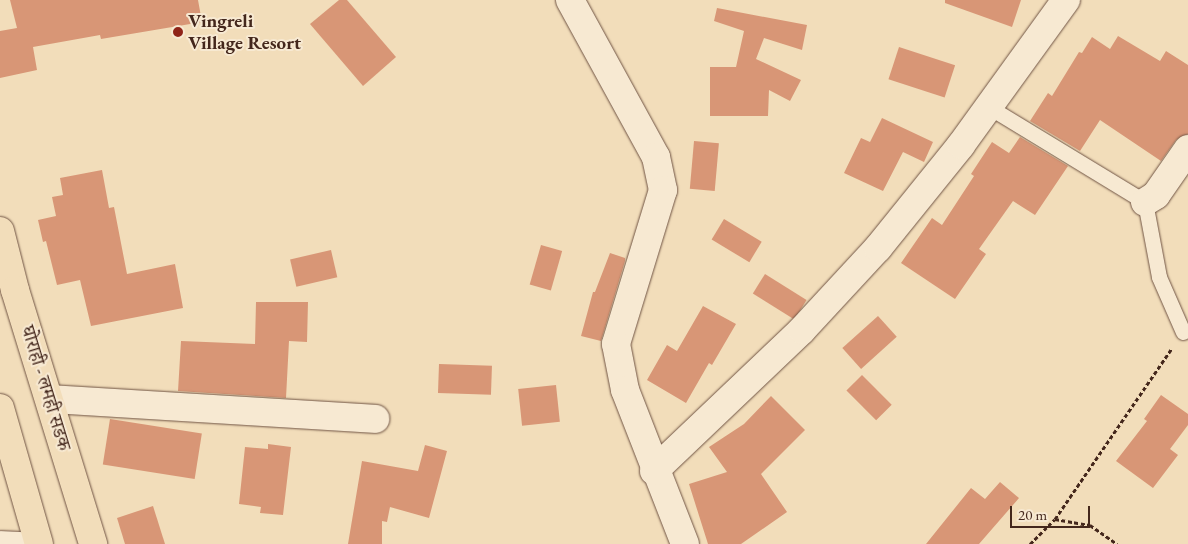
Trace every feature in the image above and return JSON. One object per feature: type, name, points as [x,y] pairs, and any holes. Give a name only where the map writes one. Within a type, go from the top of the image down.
[{"type":"main road","name":"घोराही - लमही सडक","points":[[0,231],[15,290],[50,398],[93,544]]},
{"type":"main road","points":[[0,408],[38,542]]},
{"type":"street","points":[[570,0],[656,157],[663,190],[616,344],[624,390],[654,471],[685,544]]},
{"type":"street","points":[[654,471],[802,330],[872,255],[961,145],[1066,0]]},
{"type":"street","points":[[1145,202],[1156,194],[1188,149]]},
{"type":"street","points":[[50,398],[375,419]]},
{"type":"lane","points":[[989,107],[1145,202],[1159,277],[1183,332]]},
{"type":"lane","points":[[0,538],[38,542]]},
{"type":"path","points":[[1030,544],[1055,519],[1183,332]]},
{"type":"path","points":[[1055,519],[1090,526],[1117,544]]},
{"type":"building","points":[[10,0],[198,0],[202,22],[101,39],[100,35],[33,47],[37,70],[0,78],[0,31],[17,28]]},
{"type":"building","points":[[339,0],[347,0],[396,57],[363,86],[310,24]]},
{"type":"building","points":[[945,0],[1021,0],[1012,27],[945,3]]},
{"type":"building","points":[[717,8],[807,25],[802,50],[764,38],[756,59],[801,80],[790,101],[769,90],[768,116],[710,116],[710,67],[736,67],[744,31],[714,21]]},
{"type":"building","points":[[1118,36],[1160,61],[1166,51],[1188,65],[1188,134],[1176,140],[1161,161],[1100,120],[1080,151],[1030,121],[1048,93],[1052,96],[1079,52],[1082,53],[1092,37],[1110,49]]},
{"type":"building","points":[[899,47],[955,65],[945,98],[888,79]]},
{"type":"building","points":[[882,118],[933,142],[924,162],[903,152],[883,191],[844,173],[861,138],[870,142]]},
{"type":"building","points":[[1020,137],[1068,166],[1035,215],[1013,201],[979,249],[986,254],[955,299],[901,263],[932,218],[942,225],[974,176],[971,174],[992,142],[1009,153]]},
{"type":"building","points":[[694,141],[719,143],[715,191],[690,189]]},
{"type":"building","points":[[102,170],[109,208],[114,207],[127,274],[175,264],[183,308],[91,326],[80,280],[57,285],[46,241],[43,242],[38,220],[56,216],[52,197],[63,195],[60,178]]},
{"type":"building","points":[[724,219],[762,242],[749,262],[712,240]]},
{"type":"building","points":[[541,245],[562,251],[551,290],[530,284]]},
{"type":"building","points":[[331,250],[337,277],[296,287],[290,259]]},
{"type":"building","points":[[610,253],[625,258],[625,261],[601,341],[581,336],[593,292],[595,292]]},
{"type":"building","points":[[765,274],[807,300],[794,319],[753,294]]},
{"type":"building","points":[[256,302],[308,302],[307,342],[289,341],[286,398],[178,391],[181,341],[255,344]]},
{"type":"building","points":[[703,306],[736,324],[712,365],[709,363],[686,403],[647,380],[667,345],[677,351]]},
{"type":"building","points":[[878,316],[897,337],[861,369],[842,348]]},
{"type":"building","points":[[439,364],[492,366],[491,395],[438,393]]},
{"type":"building","points":[[862,375],[892,405],[876,420],[846,391]]},
{"type":"building","points":[[556,385],[560,422],[522,426],[518,389]]},
{"type":"building","points":[[1161,395],[1188,414],[1188,425],[1170,449],[1178,455],[1153,488],[1116,461],[1147,421],[1144,419]]},
{"type":"building","points":[[771,396],[805,430],[761,474],[787,512],[741,544],[708,544],[689,484],[727,472],[709,447],[744,424]]},
{"type":"building","points":[[110,419],[202,434],[195,479],[103,464]]},
{"type":"building","points":[[268,444],[291,447],[283,515],[260,513],[261,507],[239,504],[245,447],[268,449]]},
{"type":"building","points":[[425,445],[447,451],[429,518],[390,507],[387,522],[382,521],[382,544],[348,544],[362,461],[418,471]]},
{"type":"building","points":[[1000,482],[1019,498],[979,544],[926,544],[971,488],[985,499]]},
{"type":"building","points":[[153,506],[165,544],[125,544],[117,518]]},
{"type":"place","name":"Vingreli Village Resort","points":[[178,32]]}]
